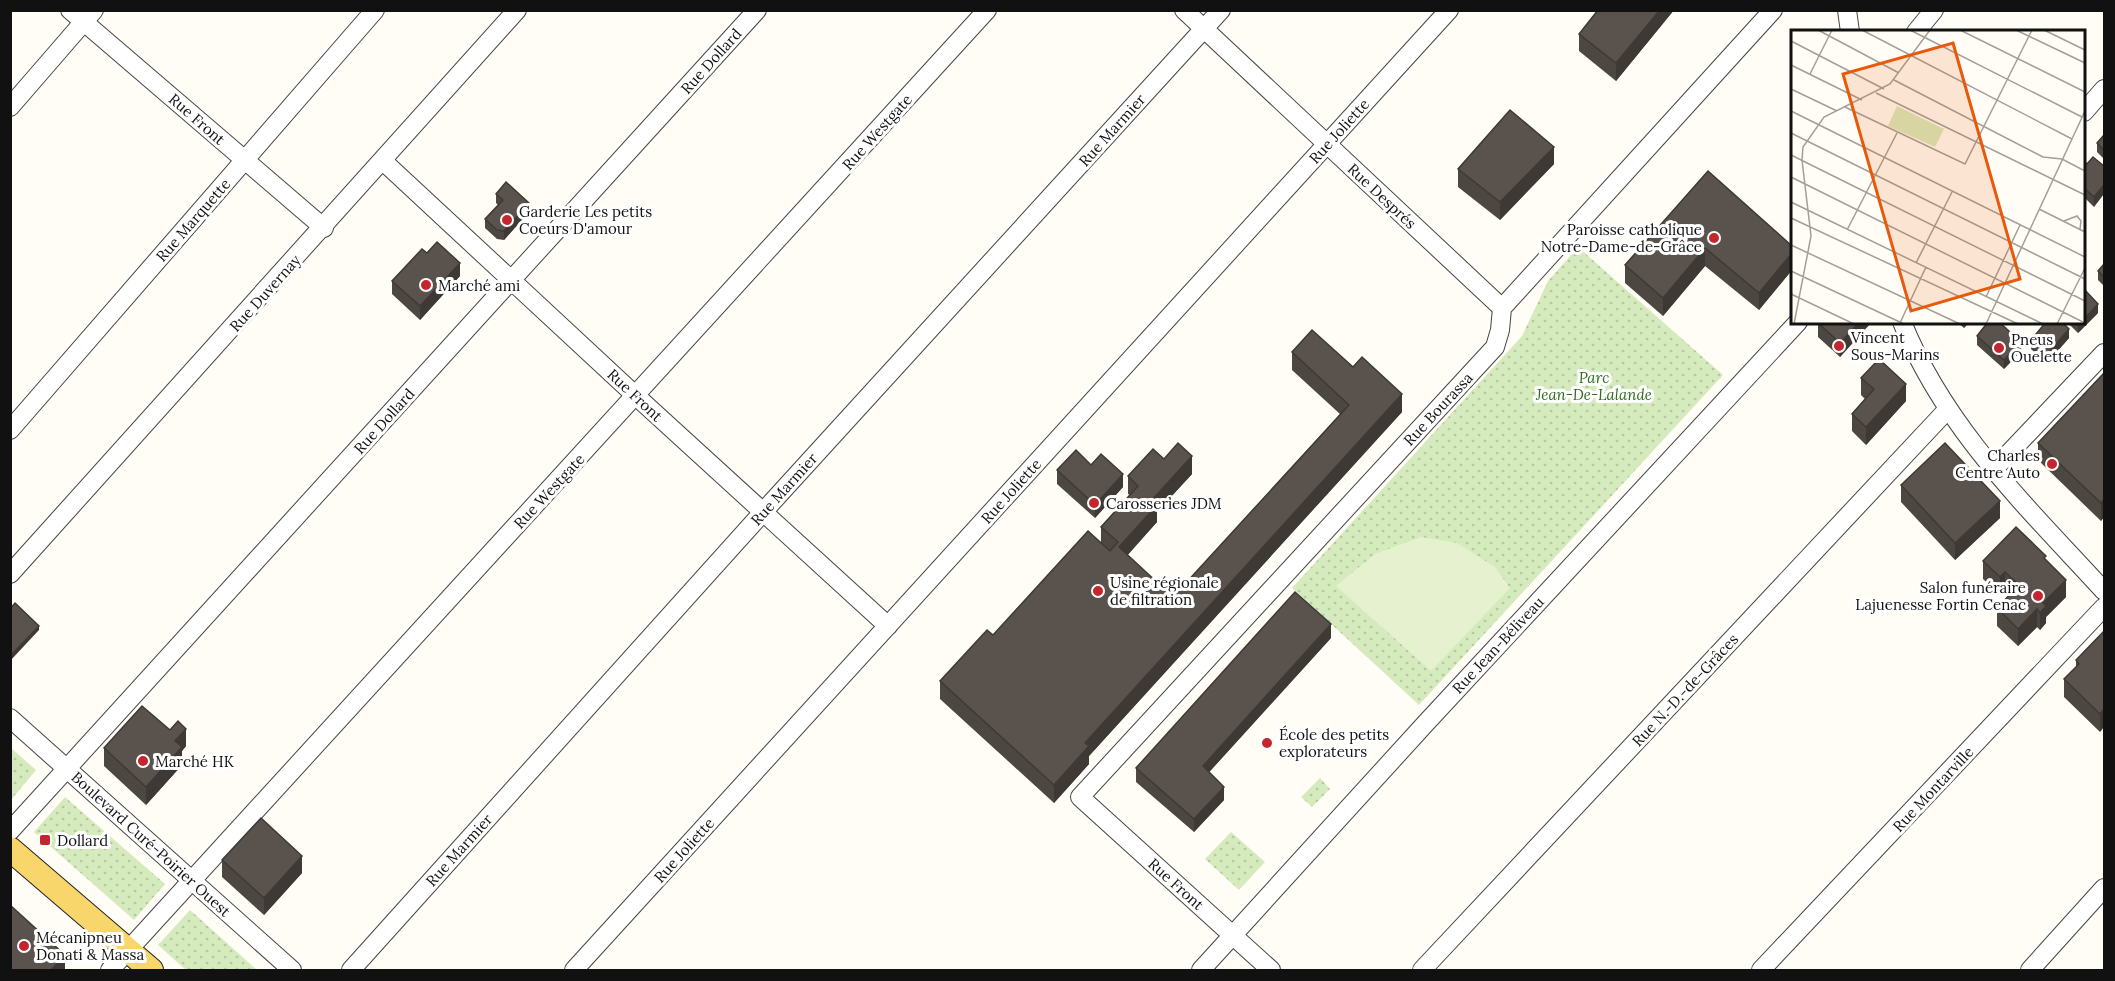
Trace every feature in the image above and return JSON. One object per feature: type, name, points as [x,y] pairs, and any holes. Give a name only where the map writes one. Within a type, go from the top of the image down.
[{"type":"main road","points":[[10,849],[151,970]]},
{"type":"street","name":"Rue Marquette","points":[[10,430],[375,10]]},
{"type":"street","name":"Rue Duvernay","points":[[10,574],[324,228],[517,10]]},
{"type":"street","name":"Rue Dollard","points":[[10,831],[757,10]]},
{"type":"street","name":"Rue Westgate","points":[[110,970],[987,10]]},
{"type":"street","name":"Rue Després","points":[[1184,10],[1502,308]]},
{"type":"street","name":"Rue Marmier","points":[[351,970],[763,512],[1221,10]]},
{"type":"street","name":"Rue Joliette","points":[[574,970],[1449,10]]},
{"type":"street","points":[[1502,308],[1773,10]]},
{"type":"street","points":[[1847,10],[1850,30]]},
{"type":"street","points":[[1918,30],[1934,10]]},
{"type":"street","name":"Rue Front","points":[[83,14],[324,228]]},
{"type":"street","points":[[10,107],[83,14]]},
{"type":"street","points":[[2085,111],[2104,89]]},
{"type":"street","name":"Rue Front","points":[[383,161],[888,626]]},
{"type":"street","name":"Rue Bourassa","points":[[1080,797],[1495,347],[1500,330],[1502,308]]},
{"type":"street","name":"Rue Jean-Béliveau","points":[[1201,970],[1796,324]]},
{"type":"street","points":[[1903,324],[1920,364],[1947,410],[1993,470],[2104,591]]},
{"type":"street","points":[[1993,470],[2104,353]]},
{"type":"street","name":"Rue N.-D.-de-Grâces","points":[[1422,970],[1947,410]]},
{"type":"street","name":"Rue Montarville","points":[[1761,970],[2104,607]]},
{"type":"street","name":"Boulevard Curé-Poirier Ouest","points":[[10,718],[292,970]]},
{"type":"street","name":"Rue Front","points":[[1080,797],[1271,970]]},
{"type":"street","points":[[2030,970],[2104,888]]},
{"type":"green space","name":"Parc Jean-De-Lalande","points":[[1578,247],[1723,375],[1419,705],[1292,588],[1522,336],[1548,281]]},
{"type":"green space","points":[[1421,537],[1457,543],[1495,567],[1510,588],[1431,671],[1336,586],[1375,554]]},
{"type":"green space","points":[[11,748],[36,770],[11,800]]},
{"type":"green space","points":[[1320,778],[1330,789],[1312,807],[1301,797]]},
{"type":"green space","points":[[65,797],[165,884],[134,920],[34,832]]},
{"type":"green space","points":[[1231,832],[1265,862],[1239,890],[1205,859]]},
{"type":"green space","points":[[190,910],[257,970],[186,970],[158,945]]},
{"type":"building","points":[[1598,10],[1660,10],[1616,63],[1579,34]]},
{"type":"building","points":[[1510,110],[1554,147],[1500,202],[1458,169]]},
{"type":"building","points":[[2104,135],[2104,150],[2097,143]]},
{"type":"building","points":[[2093,157],[2104,166],[2104,185],[2094,197],[2085,189],[2085,162],[2087,164]]},
{"type":"building","name":"Paroisse catholique Notre-Dame-de-Grâce","points":[[1708,171],[1791,245],[1791,254],[1759,293],[1705,248],[1663,298],[1625,265]]},
{"type":"building","name":"Garderie Les petits Coeurs D'amour","points":[[506,182],[529,203],[504,231],[497,230],[485,219],[503,200],[496,194]]},
{"type":"building","name":"Marché ami","points":[[437,242],[460,263],[420,306],[392,281],[422,249],[427,253]]},
{"type":"building","points":[[2104,264],[2104,277],[2098,271]]},
{"type":"building","points":[[2085,290],[2098,304],[2085,318]]},
{"type":"building","points":[[1819,324],[1857,324],[1840,343]]},
{"type":"building","name":"Pneus Ouelette","points":[[1986,324],[2001,324],[2021,342],[2004,360],[1977,336]]},
{"type":"building","points":[[2044,324],[2064,324],[2069,329],[2047,354],[2031,340]]},
{"type":"building","name":"Usine régionale de filtration","points":[[1312,330],[1353,367],[1362,357],[1402,394],[1085,743],[1089,746],[1054,785],[940,681],[987,630],[993,635],[1088,531],[1110,551],[1118,542],[1101,527],[1138,486],[1128,476],[1153,449],[1164,459],[1178,443],[1192,456],[1152,500],[1157,505],[1119,547],[1173,597],[1349,405],[1292,352]]},
{"type":"building","points":[[1879,359],[1906,384],[1866,427],[1852,414],[1874,389],[1861,378]]},
{"type":"building","points":[[2103,374],[2104,499],[2101,503],[2038,443]]},
{"type":"building","points":[[1945,443],[2000,501],[1955,543],[1901,485]]},
{"type":"building","points":[[1076,450],[1091,465],[1101,454],[1123,474],[1095,505],[1057,470]]},
{"type":"building","name":"Salon funéraire Lajuenesse Fortin Cenac","points":[[2016,527],[2046,556],[2044,558],[2066,580],[2043,603],[2046,606],[2040,613],[2037,609],[2018,629],[1997,608],[2019,585],[2005,572],[2000,577],[1983,561]]},
{"type":"building","points":[[1295,592],[1331,624],[1203,766],[1224,787],[1194,819],[1136,768]]},
{"type":"building","points":[[15,603],[39,626],[10,656],[10,609]]},
{"type":"building","points":[[2104,631],[2104,709],[2100,714],[2064,679],[2079,664],[2076,660]]},
{"type":"building","name":"Marché HK","points":[[142,706],[170,730],[178,721],[186,729],[175,741],[182,747],[146,787],[104,748]]},
{"type":"building","points":[[261,818],[302,856],[264,898],[222,860]]},
{"type":"building","points":[[10,905],[65,955],[51,970],[10,970]]},
{"type":"place","name":"Garderie Les petits Coeurs D'amour","points":[[507,220]]},
{"type":"place","name":"Paroisse catholique Notre-Dame-de-Grâce","points":[[1714,238]]},
{"type":"place","name":"Marché ami","points":[[426,285]]},
{"type":"place","name":"Vincent Sous-Marins","points":[[1839,346]]},
{"type":"place","name":"Pneus Ouelette","points":[[1999,348]]},
{"type":"place","name":"Charles Centre Auto","points":[[2052,464]]},
{"type":"place","name":"Carosseries JDM","points":[[1094,503]]},
{"type":"place","name":"Usine régionale de filtration","points":[[1098,591]]},
{"type":"place","name":"Salon funéraire Lajuenesse Fortin Cenac","points":[[2038,596]]},
{"type":"place","name":"École des petits explorateurs","points":[[1267,743]]},
{"type":"place","name":"Marché HK","points":[[143,761]]},
{"type":"place","name":"Dollard","points":[[45,840]]},
{"type":"place","name":"Mécanipneu Donati & Massa","points":[[24,946]]}]
